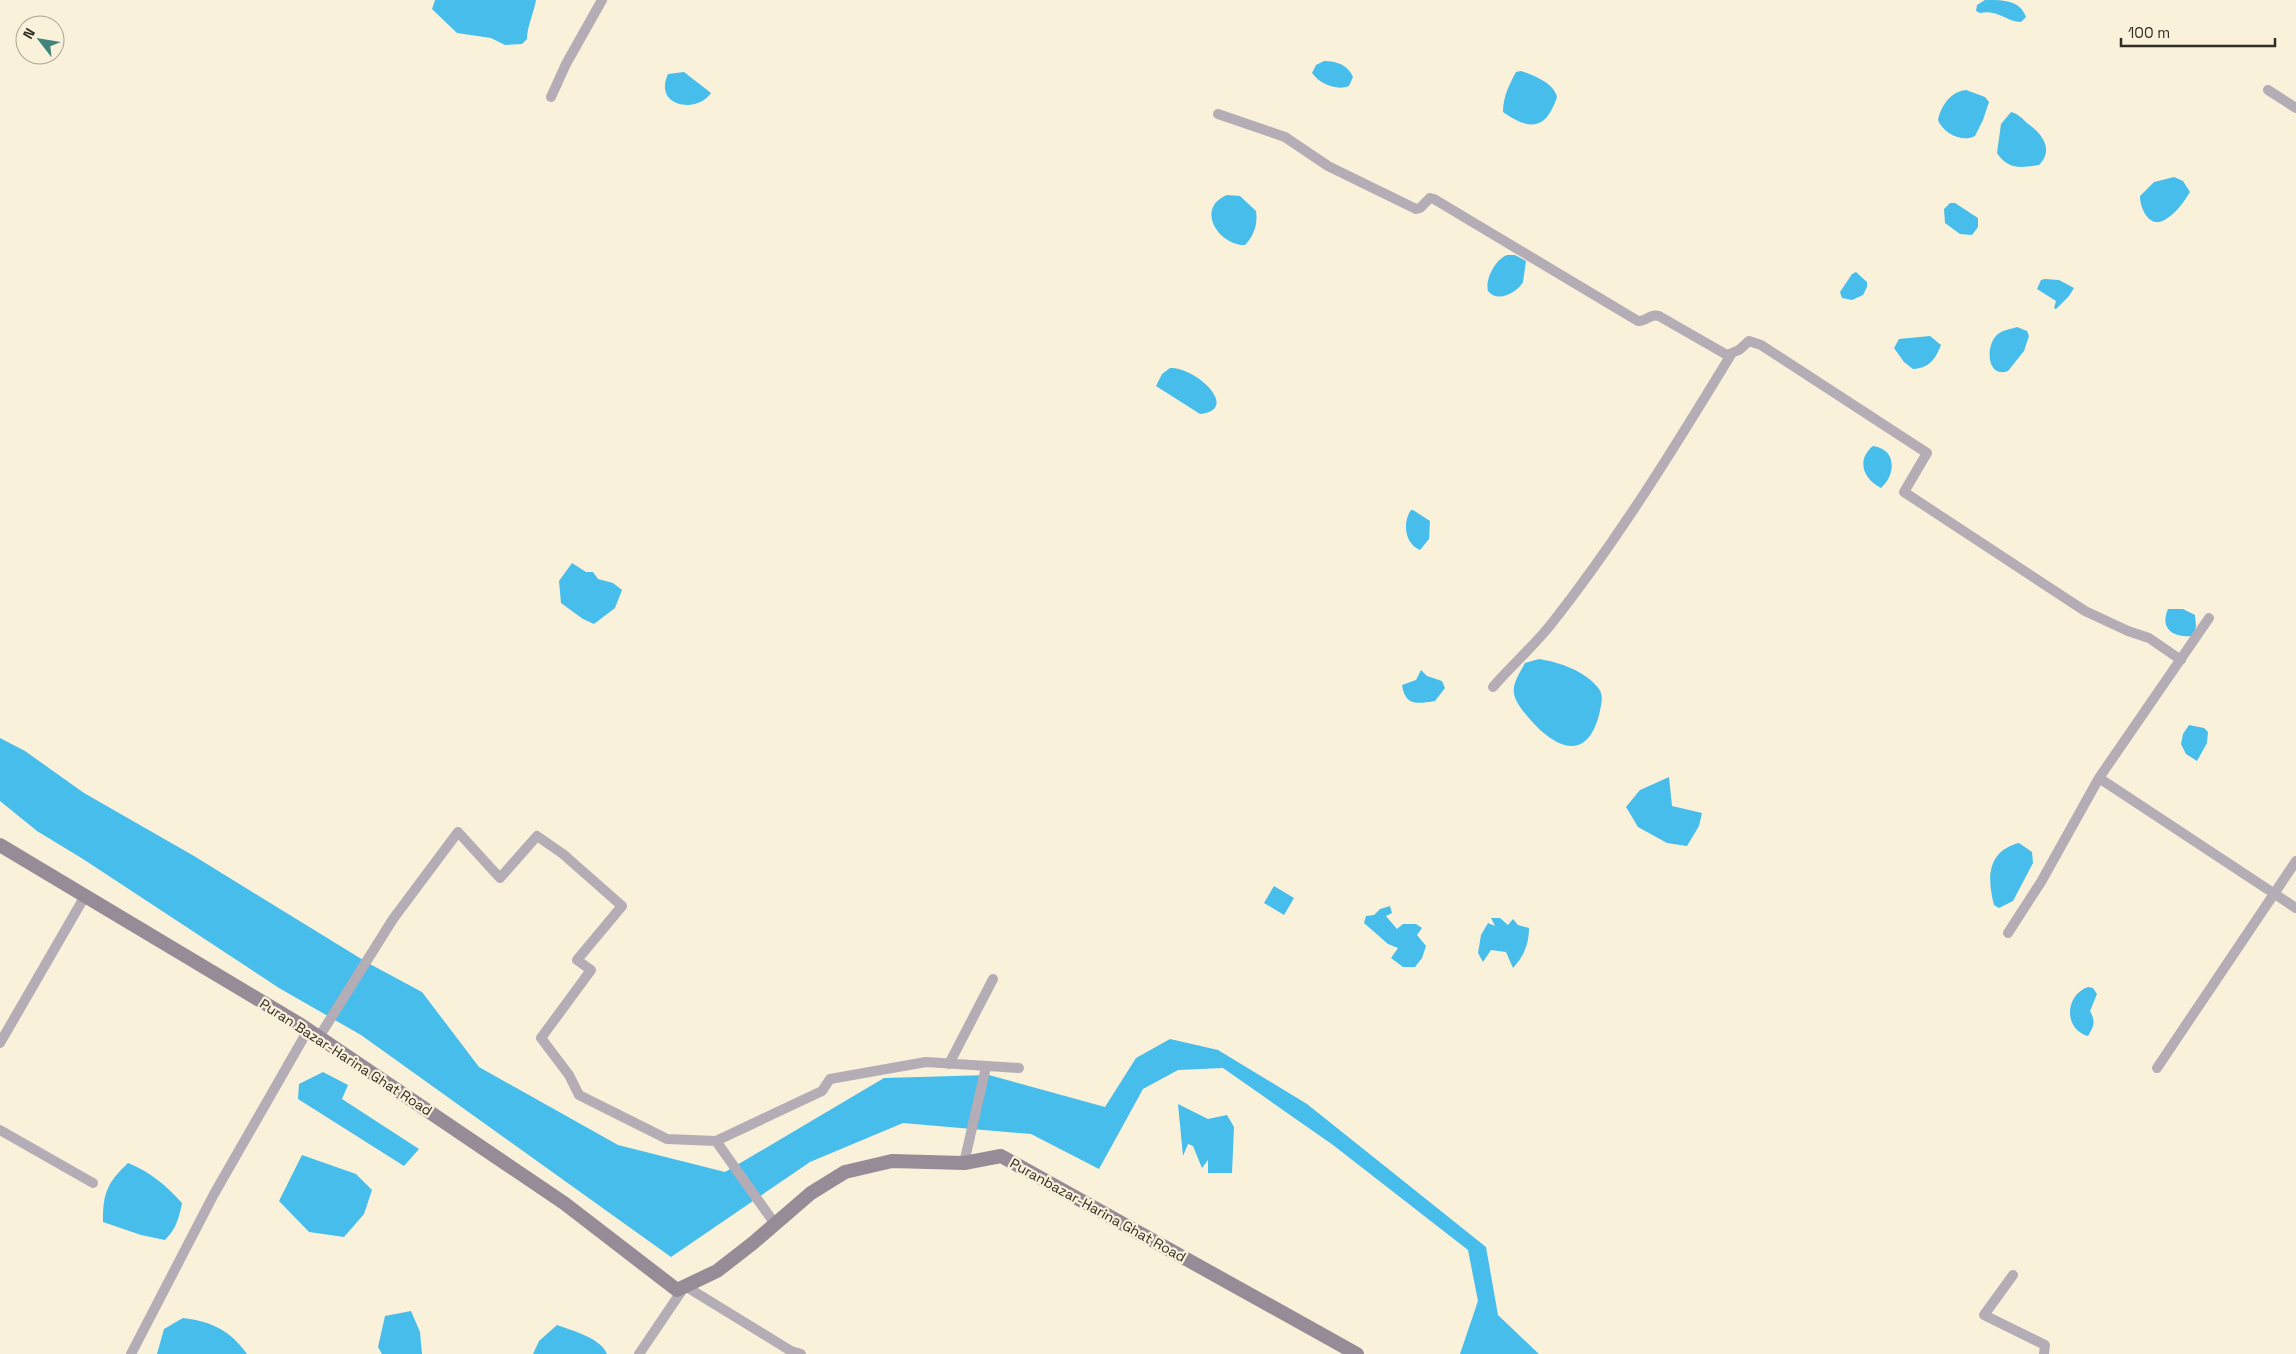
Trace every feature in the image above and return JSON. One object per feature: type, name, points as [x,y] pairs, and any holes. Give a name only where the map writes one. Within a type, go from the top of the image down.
[{"type":"main road","name":"Puran Bazar-Harina Ghat Road","points":[[0,845],[314,1034],[564,1203],[681,1288]]},
{"type":"main road","name":"Puranbazar-Harina Ghat Road","points":[[681,1288],[717,1271],[810,1193],[844,1172],[892,1161],[964,1163],[1001,1156],[1357,1354]]},
{"type":"street","points":[[551,98],[566,64],[602,0]]},
{"type":"street","points":[[2268,90],[2296,108]]},
{"type":"street","points":[[1218,114],[1285,137],[1328,166],[1416,208],[1420,208],[1430,198],[1434,199],[1638,322],[1643,322],[1652,315],[1659,316],[1728,355],[1749,341],[1761,345],[1927,453],[1904,492],[2085,611],[2128,631],[2149,638],[2181,660]]},
{"type":"street","points":[[1493,687],[1538,640],[1600,558],[1662,468],[1732,353]]},
{"type":"street","points":[[2008,933],[2042,882],[2099,778],[2209,618]]},
{"type":"street","points":[[2099,778],[2296,908]]},
{"type":"street","points":[[131,1354],[214,1194],[314,1034],[393,919],[458,832],[500,878],[537,836],[563,854],[622,906],[577,960],[591,970],[541,1038],[569,1075],[579,1095],[667,1139],[716,1141],[822,1091],[830,1078],[926,1062],[1019,1068]]},
{"type":"street","points":[[2157,1068],[2296,862]]},
{"type":"street","points":[[0,1043],[85,896]]},
{"type":"street","points":[[950,1064],[993,979]]},
{"type":"street","points":[[964,1163],[986,1067]]},
{"type":"street","points":[[0,1130],[92,1183]]},
{"type":"street","points":[[716,1141],[775,1224]]},
{"type":"street","points":[[2013,1275],[1984,1315],[2045,1346],[2044,1354]]},
{"type":"street","points":[[639,1354],[681,1288],[801,1354]]},
{"type":"water","points":[[435,0],[536,0],[527,39],[522,44],[505,45],[491,38],[457,33],[432,9]]},
{"type":"water","points":[[1985,0],[2005,1],[2015,4],[2020,7],[2026,17],[2021,22],[2010,20],[1997,14],[1976,11],[1977,5]]},
{"type":"water","points":[[1324,61],[1338,63],[1348,69],[1353,77],[1349,86],[1339,88],[1329,86],[1315,77],[1312,73],[1316,65]]},
{"type":"water","points":[[1521,71],[1537,77],[1547,84],[1552,88],[1557,97],[1548,116],[1536,124],[1521,122],[1503,112],[1505,96],[1509,86],[1516,72]]},
{"type":"water","points":[[684,72],[711,93],[705,100],[696,104],[679,104],[671,100],[666,94],[665,85],[668,74]]},
{"type":"water","points":[[1966,90],[1985,97],[1989,102],[1975,136],[1970,138],[1954,136],[1948,133],[1938,120],[1947,100],[1960,91]]},
{"type":"water","points":[[2011,112],[2020,116],[2041,136],[2046,147],[2046,153],[2039,165],[2015,167],[2001,159],[1997,153],[2001,124]]},
{"type":"water","points":[[2174,177],[2183,181],[2190,192],[2180,207],[2170,217],[2160,222],[2155,222],[2144,212],[2140,196],[2154,182]]},
{"type":"water","points":[[1227,195],[1240,196],[1256,211],[1255,230],[1245,245],[1226,239],[1214,225],[1212,217],[1213,208],[1217,201]]},
{"type":"water","points":[[1950,203],[1955,203],[1978,218],[1978,227],[1972,235],[1960,234],[1945,223],[1944,209]]},
{"type":"water","points":[[1507,255],[1515,255],[1526,261],[1523,282],[1512,293],[1501,296],[1492,295],[1488,291],[1487,286],[1492,270]]},
{"type":"water","points":[[1856,272],[1867,282],[1863,295],[1852,300],[1842,298],[1840,292],[1852,274]]},
{"type":"water","points":[[2041,280],[2059,280],[2074,288],[2056,309],[2054,308],[2056,301],[2037,289]]},
{"type":"water","points":[[2017,327],[2027,331],[2029,336],[2024,351],[2008,371],[2001,372],[1995,370],[1990,359],[1991,345],[1994,339],[1998,334]]},
{"type":"water","points":[[1930,336],[1941,345],[1934,359],[1923,367],[1913,369],[1904,362],[1894,348],[1899,339]]},
{"type":"water","points":[[1170,368],[1180,369],[1191,374],[1210,388],[1215,397],[1216,404],[1212,411],[1200,414],[1156,386],[1162,374]]},
{"type":"water","points":[[1873,446],[1881,448],[1886,452],[1892,463],[1886,483],[1881,488],[1870,480],[1864,469],[1865,457]]},
{"type":"water","points":[[1411,510],[1430,521],[1429,539],[1420,550],[1411,543],[1406,533],[1406,521]]},
{"type":"water","points":[[572,563],[586,572],[593,572],[598,579],[613,583],[622,590],[615,608],[594,624],[583,619],[561,603],[559,581]]},
{"type":"water","points":[[2168,609],[2183,609],[2195,615],[2196,626],[2193,636],[2180,636],[2170,631],[2166,622]]},
{"type":"water","points":[[1539,659],[1555,662],[1580,672],[1594,683],[1601,692],[1600,711],[1595,728],[1587,739],[1579,745],[1570,746],[1559,743],[1549,737],[1538,728],[1517,702],[1514,690],[1520,672],[1525,663]]},
{"type":"water","points":[[1421,670],[1427,676],[1442,681],[1445,688],[1435,701],[1417,703],[1406,697],[1402,685],[1416,680]]},
{"type":"water","points":[[2189,725],[2204,728],[2208,732],[2207,743],[2197,761],[2186,754],[2181,744],[2183,734]]},
{"type":"water","points":[[0,738],[25,751],[84,793],[194,856],[368,963],[422,992],[479,1067],[618,1145],[725,1172],[884,1078],[989,1075],[1105,1107],[1136,1058],[1170,1039],[1218,1050],[1307,1104],[1486,1247],[1498,1315],[1539,1354],[1460,1354],[1478,1301],[1468,1250],[1333,1145],[1223,1068],[1178,1070],[1143,1089],[1099,1169],[1031,1134],[903,1123],[810,1162],[671,1257],[361,1035],[279,988],[83,859],[37,831],[0,801]]},
{"type":"water","points":[[1669,777],[1672,806],[1702,813],[1699,826],[1687,846],[1667,843],[1638,827],[1626,807],[1640,790]]},
{"type":"water","points":[[2019,843],[2032,852],[2033,863],[2013,901],[1999,908],[1994,905],[1990,885],[1992,867],[1995,859],[2001,852]]},
{"type":"water","points":[[1274,886],[1294,898],[1284,915],[1264,903]]},
{"type":"water","points":[[1390,906],[1392,913],[1386,916],[1397,929],[1403,924],[1416,924],[1422,928],[1417,935],[1426,946],[1422,958],[1415,967],[1403,967],[1391,958],[1398,948],[1388,944],[1364,923],[1366,916],[1374,915],[1380,909]]},
{"type":"water","points":[[1491,918],[1500,918],[1508,925],[1513,919],[1518,925],[1529,928],[1525,949],[1513,968],[1506,952],[1491,950],[1483,962],[1478,953],[1481,935],[1488,923],[1495,926]]},
{"type":"water","points":[[2088,987],[2093,988],[2097,994],[2090,1011],[2094,1024],[2088,1036],[2074,1027],[2070,1012],[2071,1004],[2075,997],[2080,991]]},
{"type":"water","points":[[323,1072],[348,1085],[342,1099],[419,1149],[404,1166],[298,1099],[299,1084]]},
{"type":"water","points":[[1178,1104],[1208,1119],[1227,1115],[1234,1127],[1232,1173],[1208,1173],[1208,1160],[1202,1168],[1193,1146],[1188,1144],[1183,1156]]},
{"type":"water","points":[[302,1155],[356,1174],[372,1190],[364,1214],[344,1237],[309,1232],[279,1201]]},
{"type":"water","points":[[128,1163],[157,1180],[182,1203],[180,1214],[172,1232],[165,1240],[141,1235],[103,1222],[105,1196],[115,1177]]},
{"type":"water","points":[[411,1311],[420,1332],[422,1354],[382,1354],[378,1347],[385,1316]]},
{"type":"water","points":[[183,1318],[193,1319],[220,1328],[234,1339],[247,1354],[157,1354],[164,1329]]},
{"type":"water","points":[[557,1325],[599,1343],[607,1354],[533,1354],[539,1341]]}]
